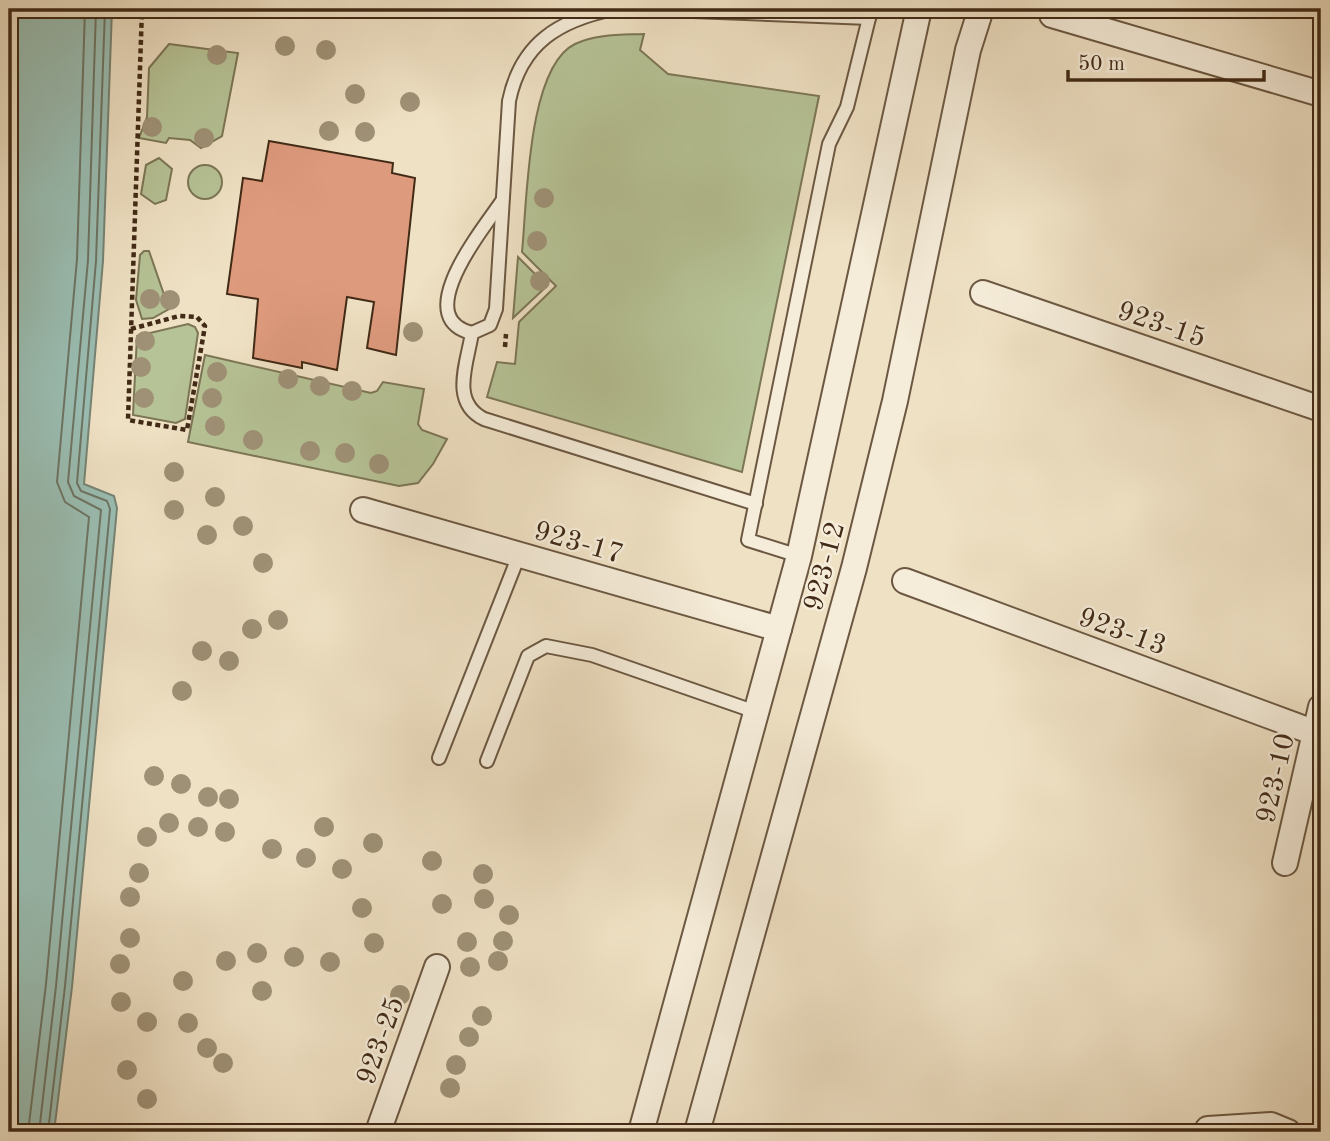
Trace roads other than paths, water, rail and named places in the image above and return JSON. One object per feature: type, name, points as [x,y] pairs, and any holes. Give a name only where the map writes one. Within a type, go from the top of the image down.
[{"type":"street","name":"923-12","points":[[641,1132],[799,556],[919,9]]},
{"type":"street","name":"923-12","points":[[697,1132],[854,568],[895,401],[968,50],[981,9]]},
{"type":"street","points":[[1052,15],[1321,94]]},
{"type":"street","name":"923-15","points":[[983,293],[1321,409]]},
{"type":"street","name":"923-17","points":[[363,510],[779,629]]},
{"type":"street","name":"923-13","points":[[905,581],[1318,734]]},
{"type":"street","name":"923-10","points":[[1285,863],[1318,734],[1321,707]]},
{"type":"street","name":"923-25","points":[[378,1132],[437,967]]},
{"type":"street","points":[[1207,1131],[1271,1125],[1288,1132]]},
{"type":"lane","points":[[502,200],[454,272],[447,307],[449,317],[463,331],[472,333],[490,325],[496,309],[512,83],[529,51],[551,32],[580,16],[614,9]]},
{"type":"lane","points":[[641,9],[870,13],[847,107],[829,144],[748,540],[799,556]]},
{"type":"lane","points":[[472,333],[462,396],[471,413],[756,504]]},
{"type":"lane","points":[[439,758],[519,555]]},
{"type":"lane","points":[[487,761],[528,656],[546,646],[592,655],[756,712]]},
{"type":"water","points":[[9,9],[112,9],[103,261],[84,484],[114,496],[117,508],[72,987],[54,1132],[9,1132]]}]
